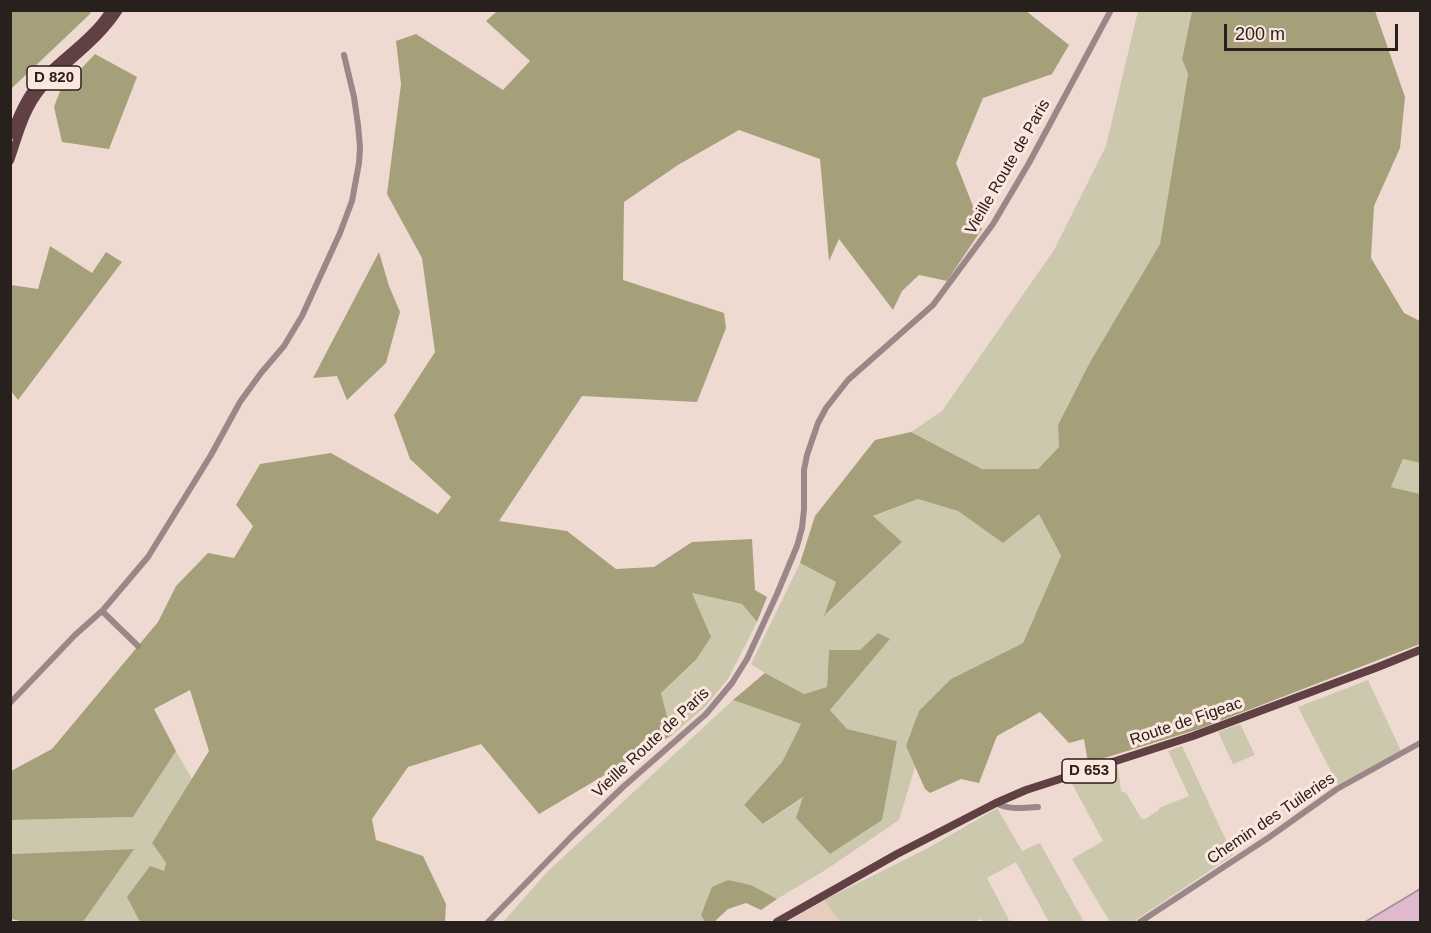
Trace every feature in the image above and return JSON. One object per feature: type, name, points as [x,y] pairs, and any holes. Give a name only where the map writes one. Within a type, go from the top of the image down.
[{"type":"main road","name":"D 820","points":[[10,136],[16,118],[37,85],[93,31],[110,10]]},
{"type":"main road","name":"D 820","points":[[10,161],[23,122],[38,96],[100,35],[118,10]]},
{"type":"main road","name":"Route de Figeac","points":[[777,922],[897,854],[1026,790],[1193,736],[1418,651]]},
{"type":"street","name":"Vieille Route de Paris","points":[[488,922],[623,787],[706,714],[732,683],[747,659],[797,546],[802,528],[804,471],[807,456],[818,423],[826,408],[848,380],[933,305],[993,224],[1029,163],[1111,10]]},
{"type":"street","points":[[10,703],[75,635],[102,611],[148,557],[211,455],[240,402],[284,346],[302,316],[352,201],[360,147],[354,98],[344,55]]},
{"type":"street","points":[[102,611],[138,646]]},
{"type":"street","name":"Chemin des Tuileries","points":[[1140,922],[1268,838],[1336,789],[1420,743]]},
{"type":"street","points":[[996,803],[1012,808],[1038,807]]},
{"type":"shaded area","points":[[11,10],[91,10],[91,11],[11,89]]},
{"type":"shaded area","points":[[497,11],[1026,11],[1069,45],[1052,74],[983,98],[956,163],[982,229],[947,281],[919,275],[902,291],[893,310],[839,239],[829,261],[820,159],[739,130],[678,165],[624,202],[623,280],[724,313],[726,328],[697,402],[582,396],[499,521],[567,531],[616,569],[654,567],[692,542],[752,539],[755,590],[767,597],[757,622],[742,604],[692,593],[711,637],[695,661],[661,693],[672,735],[539,814],[481,744],[408,767],[372,819],[376,840],[423,856],[446,904],[445,922],[140,922],[127,897],[150,866],[164,871],[166,863],[152,843],[209,751],[190,690],[154,709],[176,751],[133,817],[11,820],[11,771],[52,749],[158,622],[176,586],[208,553],[234,558],[253,526],[236,505],[260,464],[331,453],[438,514],[451,497],[410,459],[394,415],[435,352],[422,258],[387,194],[401,84],[396,41],[416,34],[503,90],[530,61],[486,21]]},
{"type":"shaded area","points":[[1138,11],[1192,11],[1182,59],[1188,74],[1160,244],[1090,362],[1058,425],[1060,447],[1038,469],[982,469],[911,432],[942,411],[1054,250],[1106,146]]},
{"type":"shaded area","points":[[1192,11],[1375,11],[1405,97],[1400,148],[1374,206],[1371,258],[1404,313],[1420,321],[1420,463],[1403,459],[1391,487],[1420,494],[1420,644],[1199,729],[1088,763],[1084,739],[1069,743],[1040,712],[997,736],[979,783],[961,779],[930,793],[925,789],[906,746],[919,711],[951,679],[1023,643],[1061,556],[1039,514],[1003,543],[958,511],[918,499],[873,516],[902,542],[824,616],[836,582],[800,563],[815,516],[875,440],[911,432],[982,469],[1038,469],[1059,447],[1058,425],[1090,362],[1160,244],[1188,74],[1182,59]]},
{"type":"shaded area","points":[[95,54],[137,77],[109,149],[62,142],[54,107],[60,91]]},
{"type":"shaded area","points":[[50,246],[92,273],[106,252],[122,262],[18,400],[11,391],[11,285],[38,289]]},
{"type":"shaded area","points":[[379,252],[400,312],[386,363],[347,400],[337,376],[313,378]]},
{"type":"shaded area","points":[[1403,459],[1420,463],[1420,494],[1391,487]]},
{"type":"shaded area","points":[[918,499],[958,511],[1003,542],[1039,513],[1061,557],[1023,643],[951,679],[906,746],[915,767],[899,820],[827,869],[777,899],[751,885],[728,880],[713,887],[701,915],[705,922],[503,922],[548,871],[733,700],[801,724],[782,762],[744,805],[764,824],[897,741],[847,729],[830,710],[889,640],[878,633],[860,650],[829,650],[827,687],[804,694],[751,664],[800,563],[836,582],[826,615],[902,542],[872,517]]},
{"type":"shaded area","points":[[692,593],[742,604],[757,622],[728,679],[705,707],[672,735],[661,693],[695,662]]},
{"type":"shaded area","points":[[878,633],[890,639],[830,710],[847,729],[897,741],[882,820],[830,854],[796,818],[803,797],[763,824],[744,805],[782,762],[801,724],[733,700],[765,673],[804,694],[827,687],[829,650],[860,650]]},
{"type":"shaded area","points":[[1368,680],[1401,751],[1338,785],[1298,707]]},
{"type":"shaded area","points":[[1240,724],[1255,755],[1233,764],[1218,732]]},
{"type":"shaded area","points":[[1182,746],[1233,855],[1133,922],[1110,922],[1072,859],[1103,841],[1071,782],[1118,768],[1121,791],[1126,793],[1141,818],[1145,819],[1159,808],[1189,796],[1168,751]]},
{"type":"shaded area","points":[[176,751],[192,779],[152,843],[166,863],[164,871],[128,896],[140,922],[83,922],[133,849],[11,854],[10,820],[133,817]]},
{"type":"shaded area","points":[[997,808],[1022,851],[1040,843],[1084,922],[1049,922],[1016,862],[987,878],[1010,922],[983,922],[981,919],[974,922],[840,922],[824,900],[930,847]]},
{"type":"shaded area","points":[[134,849],[83,922],[25,922],[11,919],[11,854]]},
{"type":"shaded area","points":[[728,880],[751,885],[777,899],[761,910],[746,903],[728,909],[714,922],[705,922],[701,915],[712,887]]},
{"type":"shaded area","points":[[1420,889],[1420,922],[1365,922]]},
{"type":"shaded area","points":[[824,900],[840,922],[787,922]]}]
